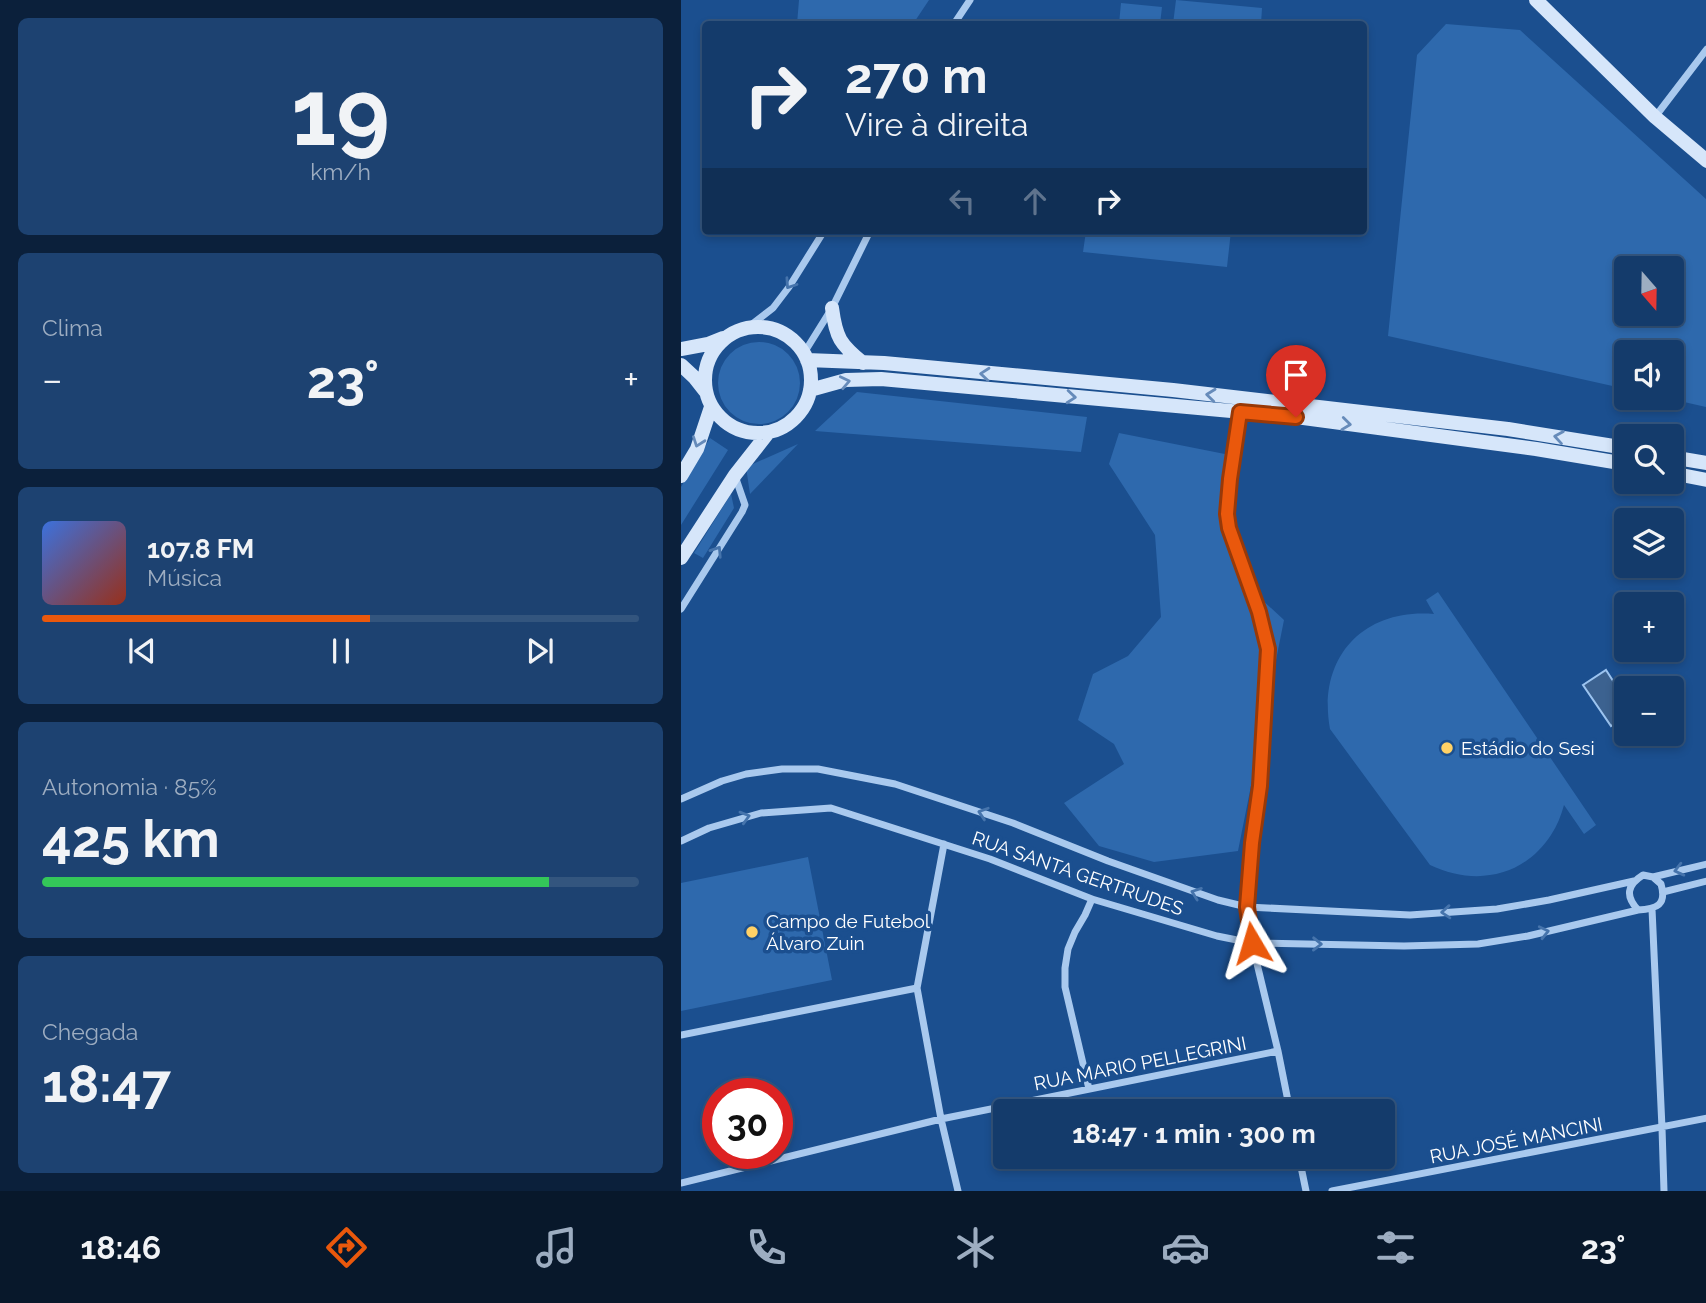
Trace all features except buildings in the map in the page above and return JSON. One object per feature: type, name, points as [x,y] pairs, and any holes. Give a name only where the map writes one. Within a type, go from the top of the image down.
[{"type":"street","points":[[956,21],[970,0]]},
{"type":"street","points":[[1536,0],[1655,117],[1706,161]]},
{"type":"street","points":[[1655,117],[1706,49]]},
{"type":"street","points":[[681,349],[707,344],[747,328],[773,308],[822,235]]},
{"type":"street","points":[[806,356],[868,235]]},
{"type":"street","points":[[832,309],[841,343],[863,363]]},
{"type":"street","points":[[681,365],[705,391],[711,407],[721,420],[735,429],[768,433],[783,427],[795,418],[805,405],[810,390],[811,375],[806,356],[791,339],[778,331],[763,327],[747,328]]},
{"type":"street","points":[[705,391],[704,376],[708,360],[716,347],[728,336]]},
{"type":"street","points":[[806,356],[1173,390],[1508,429],[1614,446]]},
{"type":"street","points":[[810,390],[846,380],[881,379],[1296,417],[1614,462]]},
{"type":"street","points":[[681,476],[697,449],[711,407]]},
{"type":"street","points":[[1240,412],[1227,514],[1229,528],[1260,617],[1268,649],[1260,786],[1247,907],[1252,943],[1288,1099]]},
{"type":"street","points":[[681,558],[735,475],[768,433]]},
{"type":"street","points":[[1684,459],[1706,463]]},
{"type":"street","points":[[681,610],[745,505],[735,475]]},
{"type":"street","points":[[1684,476],[1706,480]]},
{"type":"street","name":"RUA SANTA GERTRUDES","points":[[681,799],[746,774],[782,769],[818,769],[895,784],[1013,823],[1108,861],[1218,900],[1247,907],[1410,915],[1497,909],[1634,881]]},
{"type":"street","name":"RUA SANTA GERTRUDES","points":[[681,841],[709,828],[761,813],[831,808],[990,859],[1092,899],[1217,936],[1252,943],[1404,946],[1478,944],[1528,936],[1638,910]]},
{"type":"street","points":[[943,844],[917,988],[941,1119],[958,1191]]},
{"type":"street","points":[[1653,877],[1662,884],[1663,899],[1652,909],[1638,910],[1631,902],[1628,892],[1634,881],[1643,875],[1653,877],[1706,864]]},
{"type":"street","points":[[1663,892],[1706,881]]},
{"type":"street","points":[[1089,1089],[1065,987],[1065,968],[1068,949],[1092,899]]},
{"type":"street","points":[[1652,909],[1664,1191]]},
{"type":"street","points":[[681,1035],[917,988]]},
{"type":"street","name":"RUA MARIO PELLEGRINI","points":[[681,1183],[941,1119],[1278,1051]]},
{"type":"street","name":"RUA JOSÉ MANCINI","points":[[1332,1191],[1706,1118]]},
{"type":"street","points":[[1301,1169],[1306,1191]]},
{"type":"shaded area","points":[[799,0],[929,0],[915,21],[797,21]]},
{"type":"shaded area","points":[[1176,0],[1262,8],[1261,21],[1173,21]]},
{"type":"shaded area","points":[[1121,3],[1162,7],[1160,21],[1119,21]]},
{"type":"shaded area","points":[[1446,24],[1520,30],[1706,199],[1706,407],[1684,402],[1684,340],[1614,340],[1614,386],[1388,336],[1417,55]]},
{"type":"shaded area","points":[[1085,235],[1231,235],[1227,267],[1083,252]]},
{"type":"shaded area","points":[[751,342],[767,342],[782,349],[793,360],[800,375],[797,399],[788,412],[767,424],[751,424],[736,417],[725,406],[718,391],[718,375],[725,360],[736,349]]},
{"type":"shaded area","points":[[857,392],[1087,417],[1081,452],[815,431]]},
{"type":"shaded area","points":[[1119,433],[1240,457],[1230,512],[1259,597],[1284,620],[1238,851],[1154,862],[1099,846],[1064,803],[1124,764],[1114,744],[1078,720],[1093,674],[1128,656],[1161,617],[1155,535],[1109,464]]},
{"type":"shaded area","points":[[710,438],[728,450],[681,525],[681,487]]},
{"type":"shaded area","points":[[798,444],[750,494],[746,467]]},
{"type":"shaded area","points":[[731,494],[734,508],[703,558],[694,553]]},
{"type":"shaded area","points":[[1438,592],[1596,825],[1584,834],[1564,805],[1555,828],[1540,849],[1526,861],[1497,874],[1464,875],[1430,865],[1330,729],[1328,703],[1331,680],[1338,660],[1351,643],[1366,629],[1386,619],[1409,614],[1434,614],[1426,600]]},
{"type":"shaded area","points":[[1606,670],[1614,682],[1614,724],[1611,726],[1583,685]]},
{"type":"shaded area","name":"Campo de Futebol Álvaro Zuin","points":[[808,857],[832,980],[681,1011],[681,883]]},
{"type":"place","name":"Estádio do Sesi","points":[[1447,748]]},
{"type":"place","name":"Campo de Futebol Álvaro Zuin","points":[[752,932]]},
{"type":"route","points":[[1252,943],[1247,907],[1260,786],[1268,649],[1259,612],[1229,528],[1228,502],[1240,412],[1296,417]]}]
